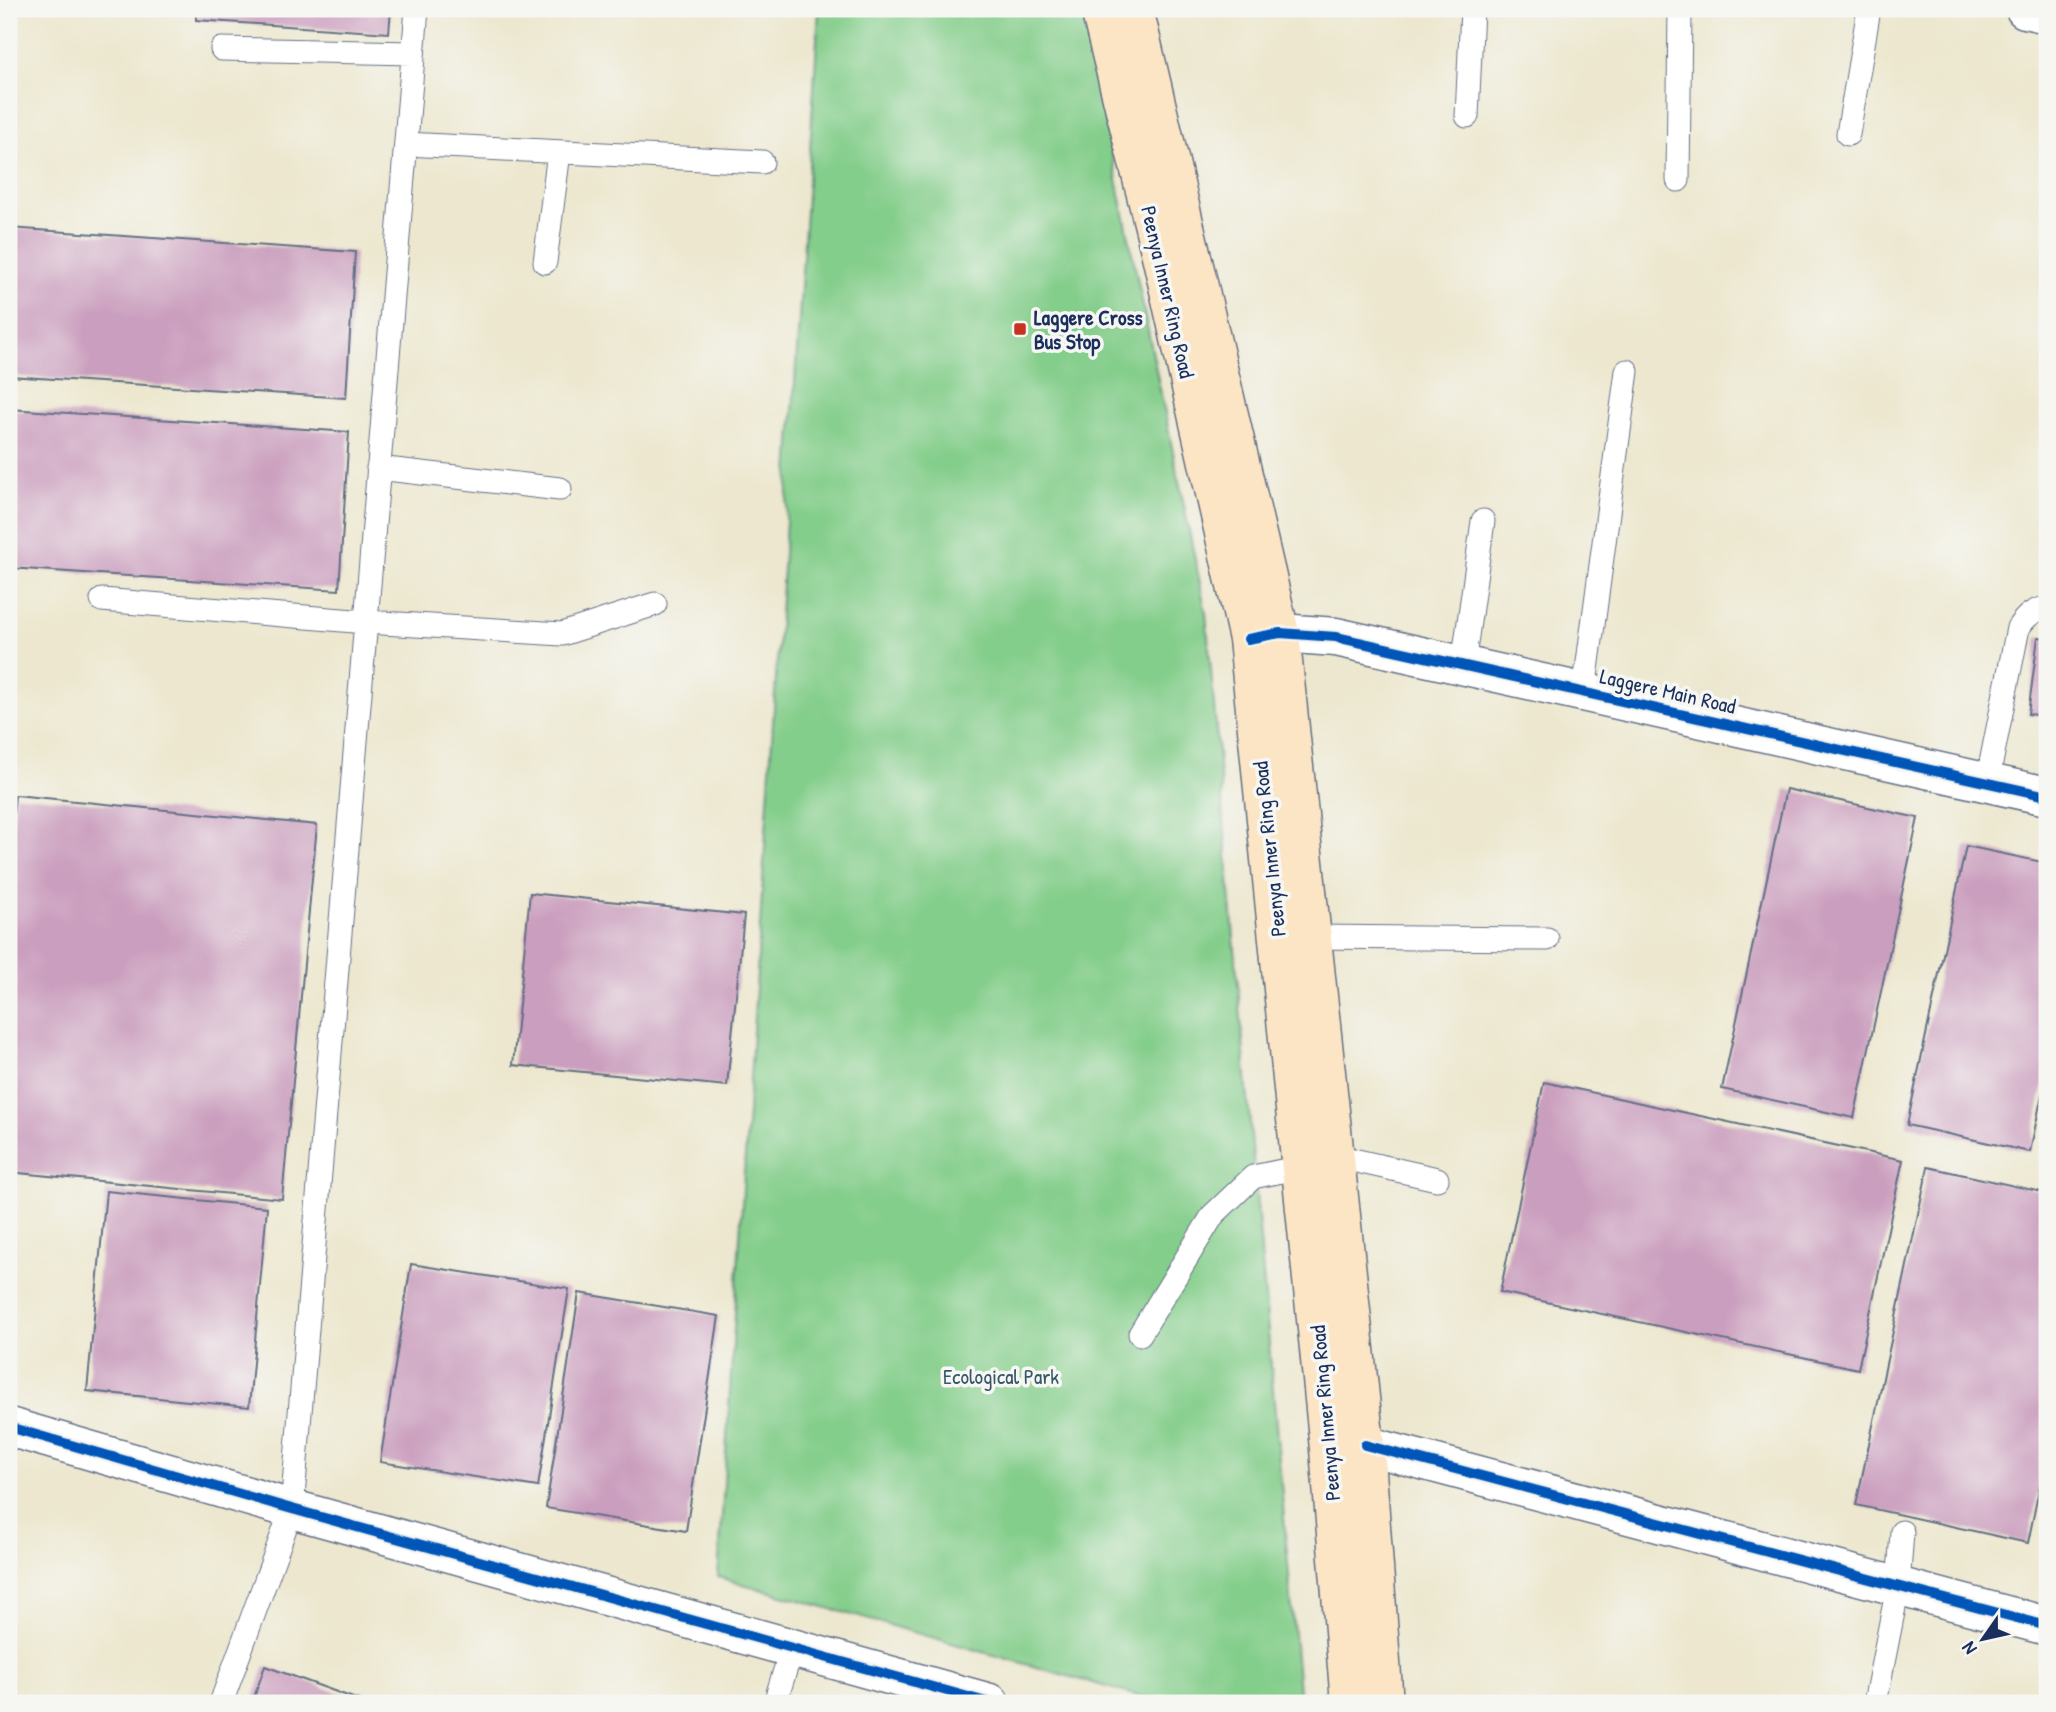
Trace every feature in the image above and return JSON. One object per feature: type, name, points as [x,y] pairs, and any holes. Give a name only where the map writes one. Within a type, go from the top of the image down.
[{"type":"main road","name":"Peenya Inner Ring Road","points":[[1100,9],[1161,256],[1264,636],[1318,1162],[1365,1445],[1384,1703]]},
{"type":"main road","name":"Peenya Inner Ring Road","points":[[1134,9],[1264,636],[1312,937],[1328,1436],[1350,1703]]},
{"type":"street","points":[[2025,9],[2047,14]]},
{"type":"street","name":"Laggere Main Road","points":[[1264,636],[1336,637],[2047,796]]},
{"type":"street","points":[[9,1427],[792,1648],[935,1696],[990,1703]]},
{"type":"street","points":[[1365,1445],[2047,1626]]},
{"type":"lane","points":[[221,1703],[292,1509],[417,9]]},
{"type":"lane","points":[[1467,116],[1472,9]]},
{"type":"lane","points":[[1678,180],[1680,9]]},
{"type":"lane","points":[[1848,134],[1869,9]]},
{"type":"lane","points":[[222,49],[413,53]]},
{"type":"lane","points":[[406,144],[762,162]]},
{"type":"lane","points":[[545,262],[559,152]]},
{"type":"lane","points":[[1584,692],[1628,371]]},
{"type":"lane","points":[[379,468],[560,489]]},
{"type":"lane","points":[[1463,666],[1483,522]]},
{"type":"lane","points":[[102,600],[366,622],[562,634],[655,604]]},
{"type":"lane","points":[[1987,783],[2018,628],[2032,612],[2047,608]]},
{"type":"lane","points":[[1312,937],[1547,939]]},
{"type":"lane","points":[[1140,1334],[1213,1215],[1253,1177],[1318,1162],[1437,1179]]},
{"type":"lane","points":[[1875,1703],[1898,1587],[1902,1532]]},
{"type":"lane","points":[[775,1703],[792,1648]]},
{"type":"green space","name":"Ecological Park","points":[[819,9],[1082,9],[1206,613],[1300,1703],[1163,1703],[718,1577]]},
{"type":"building","points":[[196,9],[391,9],[389,33],[196,20]]},
{"type":"building","points":[[9,228],[355,252],[346,398],[9,376]]},
{"type":"building","points":[[9,409],[349,432],[339,590],[9,568]]},
{"type":"building","points":[[2038,637],[2047,638],[2047,716],[2028,714]]},
{"type":"building","points":[[1786,789],[1918,818],[1854,1118],[1722,1089]]},
{"type":"building","points":[[15,795],[317,825],[282,1199],[9,1172],[9,859]]},
{"type":"building","points":[[1966,846],[2047,863],[2047,1070],[2030,1152],[1907,1125]]},
{"type":"building","points":[[530,893],[744,915],[727,1086],[513,1065]]},
{"type":"building","points":[[1544,1082],[1903,1160],[1858,1369],[1500,1292]]},
{"type":"building","points":[[1928,1167],[2047,1193],[2047,1450],[2028,1543],[1856,1505]]},
{"type":"building","points":[[106,1191],[267,1207],[249,1407],[87,1391]]},
{"type":"building","points":[[411,1264],[569,1289],[538,1487],[380,1462]]},
{"type":"building","points":[[579,1293],[719,1316],[686,1531],[546,1508]]},
{"type":"building","points":[[265,1666],[367,1703],[252,1703]]},
{"type":"cycle path","points":[[1248,639],[1280,633],[1336,637],[2047,796]]},
{"type":"cycle path","points":[[9,1427],[292,1509],[990,1703]]},
{"type":"cycle path","points":[[1365,1445],[2047,1626]]},
{"type":"place","name":"Laggere Cross Bus Stop","points":[[1020,329]]}]
